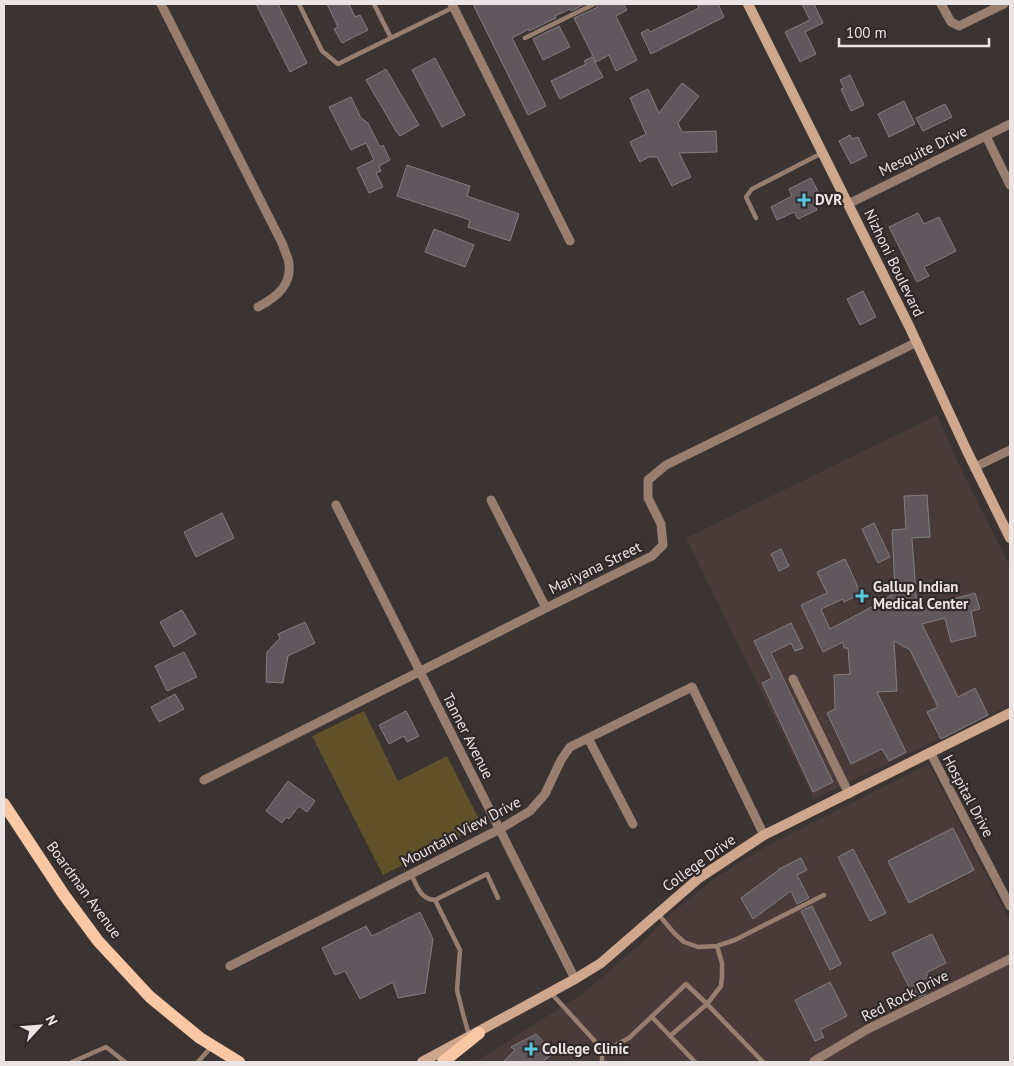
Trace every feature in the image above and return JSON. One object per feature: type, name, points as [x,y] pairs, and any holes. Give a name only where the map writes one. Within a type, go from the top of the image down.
[{"type":"main road","name":"Nizhoni Boulevard","points":[[748,4],[917,342],[1010,538]]},
{"type":"main road","name":"College Drive","points":[[422,1062],[551,993],[601,963],[700,878],[764,835],[1010,713]]},
{"type":"main road","name":"Boardman Avenue","points":[[4,804],[98,941],[150,997],[200,1038],[235,1061]]},
{"type":"main road","points":[[443,1062],[474,1035]]},
{"type":"street","points":[[161,4],[277,234],[288,260],[288,275],[284,287],[276,296],[258,307]]},
{"type":"street","points":[[941,4],[951,22],[959,26],[1004,4]]},
{"type":"street","points":[[453,5],[570,241]]},
{"type":"street","name":"Mesquite Drive","points":[[848,204],[1010,124]]},
{"type":"street","points":[[986,136],[1010,185]]},
{"type":"street","name":"Mariyana Street","points":[[204,780],[652,556],[663,545],[661,524],[648,498],[648,480],[666,465],[917,342]]},
{"type":"street","points":[[975,467],[1010,450]]},
{"type":"street","points":[[492,500],[546,608]]},
{"type":"street","name":"Tanner Avenue","points":[[336,505],[576,979]]},
{"type":"street","points":[[793,679],[849,794]]},
{"type":"street","name":"Mountain View Drive","points":[[230,966],[500,830],[530,811],[545,794],[561,760],[570,747],[692,687],[764,835]]},
{"type":"street","points":[[588,738],[632,824]]},
{"type":"street","name":"Hospital Drive","points":[[930,752],[1010,906]]},
{"type":"street","name":"Red Rock Drive","points":[[813,1062],[868,1029],[1010,958]]},
{"type":"lane","points":[[299,4],[322,51],[338,64],[453,5]]},
{"type":"lane","points":[[374,4],[391,38]]},
{"type":"lane","points":[[525,38],[594,4]]},
{"type":"lane","points":[[756,218],[746,197],[752,189],[823,153]]},
{"type":"lane","points":[[411,874],[422,895],[428,900],[435,900],[487,874],[498,898]]},
{"type":"lane","points":[[658,914],[684,942],[698,947],[717,946],[735,940],[824,895]]},
{"type":"lane","points":[[435,900],[460,950],[457,990],[462,1014],[474,1035]]},
{"type":"lane","points":[[670,1036],[707,1004],[721,986],[722,963],[717,946]]},
{"type":"lane","points":[[602,1050],[629,1038],[686,984],[763,1062]]},
{"type":"lane","points":[[551,993],[602,1050],[602,1062]]},
{"type":"lane","points":[[652,1017],[695,1062]]},
{"type":"lane","points":[[198,1062],[212,1045]]},
{"type":"lane","points":[[72,1062],[106,1047],[125,1062]]},
{"type":"shaded area","name":"Gallup Indian Medical Center","points":[[937,415],[960,467],[1010,566],[1010,705],[814,799],[686,538]]},
{"type":"shaded area","points":[[364,711],[398,781],[447,756],[482,825],[383,875],[312,736]]},
{"type":"shaded area","points":[[929,764],[1010,921],[1010,1062],[475,1062],[582,994],[643,942],[674,911],[718,876],[770,844]]},
{"type":"building","points":[[256,4],[278,4],[307,63],[290,72]]},
{"type":"building","points":[[327,4],[349,4],[355,17],[360,15],[368,30],[342,43],[334,29],[338,27]]},
{"type":"building","points":[[473,4],[585,4],[571,11],[570,9],[555,16],[556,18],[512,38],[546,106],[528,115]]},
{"type":"building","points":[[598,4],[624,4],[627,10],[616,16],[637,60],[616,71],[609,55],[596,62],[574,18],[596,8]]},
{"type":"building","points":[[697,4],[718,4],[724,17],[651,54],[641,33],[648,29],[650,32],[699,8]]},
{"type":"building","points":[[802,4],[814,4],[823,23],[805,32],[816,54],[800,62],[785,32],[810,20]]},
{"type":"building","points":[[559,26],[570,47],[543,60],[533,39]]},
{"type":"building","points":[[592,57],[603,77],[560,99],[551,81],[586,64],[584,61]]},
{"type":"building","points":[[435,58],[465,115],[442,127],[412,70]]},
{"type":"building","points":[[386,69],[419,125],[400,136],[366,80]]},
{"type":"building","points":[[850,75],[864,105],[851,111],[841,89],[844,88],[840,80]]},
{"type":"building","points":[[682,83],[699,96],[678,123],[682,132],[716,131],[717,152],[679,153],[691,177],[672,186],[657,157],[649,157],[640,162],[630,142],[646,134],[630,98],[648,89],[659,113]]},
{"type":"building","points":[[351,97],[361,118],[368,123],[380,147],[383,145],[390,160],[379,166],[381,171],[376,173],[383,187],[369,193],[357,168],[374,160],[366,143],[351,150],[329,107]]},
{"type":"building","points":[[904,101],[915,124],[889,137],[878,114]]},
{"type":"building","points":[[945,104],[952,117],[923,131],[916,118]]},
{"type":"building","points":[[850,135],[852,139],[858,137],[867,156],[851,164],[839,141]]},
{"type":"building","points":[[407,165],[470,186],[467,196],[519,214],[510,241],[468,227],[470,220],[397,196]]},
{"type":"building","points":[[811,178],[821,197],[813,201],[817,210],[798,219],[794,212],[777,220],[771,207],[792,196],[789,189]]},
{"type":"building","points":[[918,213],[924,224],[939,217],[956,251],[924,267],[929,276],[917,282],[889,227]]},
{"type":"building","points":[[434,229],[474,245],[465,267],[425,252]]},
{"type":"building","points":[[863,291],[876,317],[860,325],[847,299]]},
{"type":"building","points":[[927,495],[930,537],[912,538],[917,609],[975,593],[980,609],[971,611],[976,636],[951,642],[945,618],[922,624],[958,697],[975,688],[988,715],[941,739],[927,712],[938,707],[910,650],[894,641],[897,691],[877,692],[906,752],[889,761],[882,749],[851,764],[827,713],[835,709],[834,675],[850,674],[848,648],[844,648],[843,642],[823,652],[801,605],[827,593],[817,572],[845,559],[861,594],[844,602],[843,599],[821,609],[830,629],[891,595],[895,589],[892,530],[906,529],[904,496]]},
{"type":"building","points":[[222,513],[234,538],[196,557],[184,532]]},
{"type":"building","points":[[874,523],[890,557],[878,563],[862,529]]},
{"type":"building","points":[[781,549],[789,566],[779,571],[771,554]]},
{"type":"building","points":[[182,610],[196,634],[174,647],[160,622]]},
{"type":"building","points":[[305,622],[315,643],[288,656],[283,683],[266,682],[267,652],[280,638],[278,634]]},
{"type":"building","points":[[791,623],[803,648],[795,651],[791,643],[771,653],[833,782],[813,792],[762,683],[772,678],[754,641]]},
{"type":"building","points":[[184,652],[197,677],[167,691],[155,666]]},
{"type":"building","points":[[175,694],[184,709],[159,722],[151,707]]},
{"type":"building","points":[[406,711],[419,736],[407,742],[404,736],[389,744],[379,725]]},
{"type":"building","points":[[288,781],[315,801],[307,812],[299,806],[289,819],[286,817],[282,823],[266,811]]},
{"type":"building","points":[[953,828],[974,870],[909,903],[888,861]]},
{"type":"building","points":[[853,849],[886,913],[870,921],[838,857]]},
{"type":"building","points":[[801,858],[807,870],[797,875],[809,898],[797,904],[791,891],[753,919],[741,898],[779,869]]},
{"type":"building","points":[[812,906],[841,964],[830,970],[801,911]]},
{"type":"building","points":[[420,912],[433,939],[425,993],[398,998],[393,982],[360,999],[345,971],[335,975],[322,948],[366,926],[372,936]]},
{"type":"building","points":[[932,934],[946,963],[926,973],[930,980],[921,984],[926,994],[915,999],[892,953]]},
{"type":"building","points":[[830,982],[847,1016],[820,1030],[824,1037],[815,1041],[795,1000]]},
{"type":"building","name":"College Clinic","points":[[536,1034],[554,1053],[542,1062],[503,1062],[515,1050],[511,1047]]},
{"type":"place","name":"DVR","points":[[804,200]]},
{"type":"place","name":"Gallup Indian Medical Center","points":[[862,596]]},
{"type":"place","name":"College Clinic","points":[[531,1049]]}]
